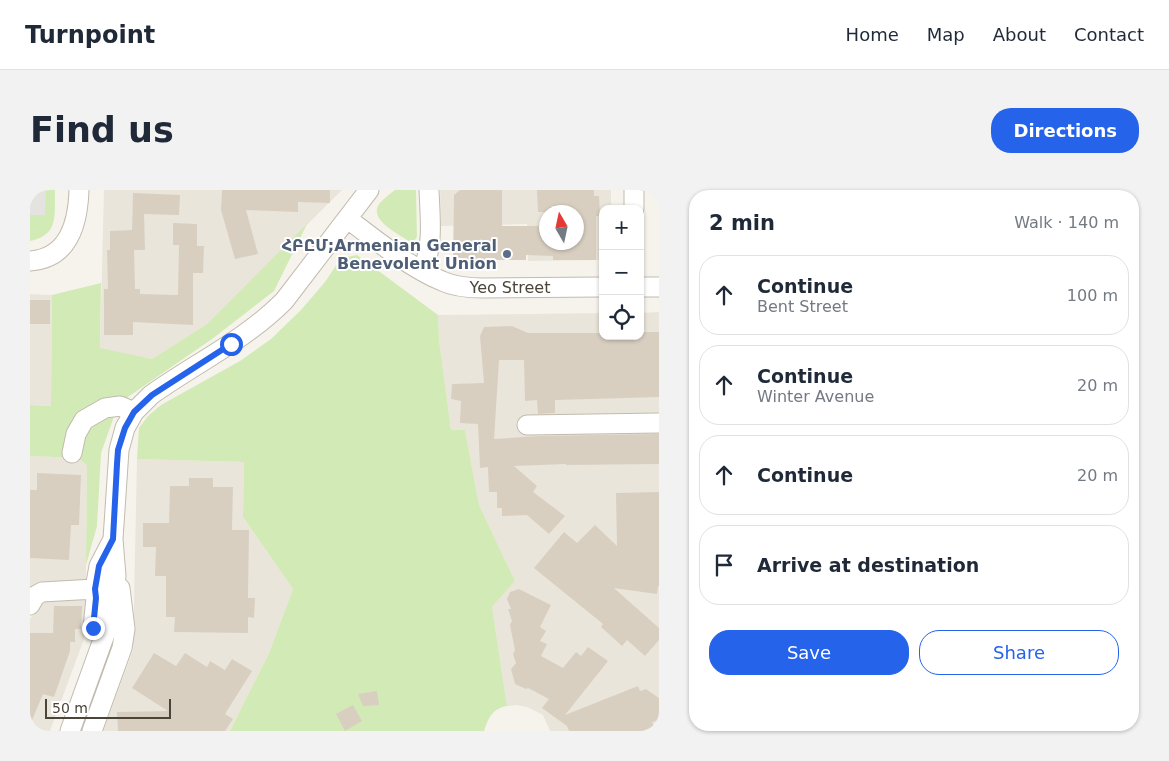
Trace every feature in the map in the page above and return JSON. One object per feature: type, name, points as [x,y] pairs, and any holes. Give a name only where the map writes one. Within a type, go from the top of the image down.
[{"type":"street","points":[[30,261],[48,256],[60,249],[69,237],[77,216],[79,190]]},
{"type":"street","points":[[92,731],[124,639],[124,617],[113,539],[118,450],[125,428],[134,412],[156,391],[231,344],[272,313],[284,301],[369,190]]},
{"type":"street","points":[[422,271],[428,256],[430,240],[429,190]]},
{"type":"street","points":[[634,190],[634,205]]},
{"type":"street","name":"Yeo Street","points":[[348,219],[422,271],[443,282],[468,288],[599,287]]},
{"type":"street","points":[[644,287],[659,287]]},
{"type":"street","points":[[72,453],[76,434],[84,420],[105,408],[120,406],[134,412]]},
{"type":"street","points":[[527,425],[659,424]]},
{"type":"street","points":[[93,628],[95,589],[99,566],[113,539]]},
{"type":"street","points":[[70,731],[109,621],[116,567]]},
{"type":"street","points":[[30,604],[37,594],[46,591],[95,589]]},
{"type":"shaded area","points":[[30,190],[46,190],[45,215],[30,215]]},
{"type":"shaded area","points":[[104,190],[342,190],[207,324],[152,359],[100,349]]},
{"type":"shaded area","points":[[440,190],[611,190],[611,205],[599,205],[599,260],[528,261],[527,224],[441,226]]},
{"type":"shaded area","points":[[30,294],[52,295],[51,406],[30,405]]},
{"type":"shaded area","points":[[659,312],[659,731],[550,731],[543,715],[527,707],[507,706],[492,607],[515,581],[479,505],[465,430],[451,430],[439,340],[438,315],[599,313],[599,340],[644,340],[644,313]]},
{"type":"shaded area","points":[[30,456],[79,458],[87,466],[86,580],[80,585],[30,587]]},
{"type":"shaded area","points":[[137,459],[244,462],[243,517],[293,589],[269,653],[230,731],[103,731],[133,650]]},
{"type":"shaded area","points":[[43,599],[85,599],[84,639],[50,731],[30,731],[30,619]]},
{"type":"green space","points":[[30,190],[55,190],[55,215],[51,229],[40,238],[30,241]]},
{"type":"green space","points":[[395,190],[416,190],[417,237],[414,241],[407,240],[385,225],[377,215],[380,203]]},
{"type":"green space","points":[[307,224],[274,291],[212,339],[125,399],[116,411],[101,453],[97,526],[86,565],[87,466],[79,458],[30,456],[30,405],[51,406],[52,295],[101,283],[100,348],[152,359],[207,324]]},
{"type":"green space","points":[[357,255],[438,315],[439,340],[451,430],[465,430],[479,505],[515,581],[492,607],[507,706],[498,709],[492,714],[484,731],[230,731],[269,653],[293,589],[243,517],[244,462],[137,459],[139,428],[148,416],[161,405],[240,361],[271,339],[301,310],[325,282],[339,261]]},
{"type":"building","points":[[222,190],[330,190],[330,203],[298,202],[298,212],[246,210],[258,254],[235,259],[221,210]]},
{"type":"building","points":[[460,190],[502,190],[502,226],[539,226],[539,250],[584,250],[584,205],[539,205],[538,212],[537,190],[594,190],[594,196],[599,196],[599,205],[599,216],[596,216],[596,260],[553,260],[553,256],[526,255],[526,260],[453,260],[454,195]]},
{"type":"building","points":[[133,193],[180,195],[179,215],[144,214],[145,250],[134,250],[135,289],[140,289],[140,294],[178,295],[179,245],[173,245],[173,223],[197,224],[197,246],[204,246],[203,273],[193,273],[193,325],[133,322],[133,335],[104,335],[104,289],[108,289],[107,250],[110,250],[110,231],[132,230]]},
{"type":"building","points":[[30,300],[50,300],[50,324],[30,324]]},
{"type":"building","points":[[512,326],[528,333],[599,333],[599,340],[644,340],[644,332],[659,332],[659,397],[555,400],[555,413],[538,414],[537,400],[525,401],[524,360],[499,360],[494,439],[539,436],[659,434],[659,464],[514,466],[537,486],[533,492],[565,516],[549,534],[527,515],[502,516],[502,508],[497,508],[497,492],[489,492],[488,467],[480,468],[478,424],[460,423],[461,401],[451,399],[452,384],[484,383],[480,336],[484,327]]},
{"type":"building","points":[[37,473],[81,475],[79,525],[71,525],[69,560],[30,558],[30,490],[37,490]]},
{"type":"building","points":[[189,478],[213,478],[213,487],[233,487],[232,530],[249,530],[248,598],[255,598],[254,618],[248,617],[248,633],[174,632],[175,617],[166,617],[166,576],[155,576],[156,547],[143,547],[143,523],[169,523],[170,486],[189,486]]},
{"type":"building","points":[[659,492],[659,586],[657,594],[614,588],[659,628],[659,640],[645,656],[627,640],[622,646],[601,627],[603,624],[534,568],[564,532],[577,543],[595,525],[617,546],[616,493]]},
{"type":"building","points":[[519,589],[551,605],[540,627],[546,631],[540,641],[547,644],[541,656],[563,668],[576,652],[581,656],[588,647],[608,661],[565,715],[638,686],[640,691],[646,689],[659,698],[659,720],[652,722],[656,731],[569,731],[567,726],[542,708],[549,699],[528,688],[526,689],[515,684],[511,669],[516,663],[513,654],[515,650],[510,625],[512,621],[508,609],[511,609],[507,599],[510,592]]},
{"type":"building","points":[[54,606],[82,606],[81,629],[75,629],[75,642],[70,642],[70,651],[54,697],[43,694],[30,725],[30,633],[53,633]]},
{"type":"building","points":[[154,653],[176,666],[185,653],[207,667],[210,661],[225,670],[232,659],[252,671],[225,714],[233,719],[225,731],[118,731],[117,712],[168,711],[132,688]]},
{"type":"building","points":[[377,691],[379,705],[363,706],[358,694]]},
{"type":"building","points":[[353,705],[362,721],[345,731],[336,714]]},
{"type":"place","name":"ՀԲԸՄ;Armenian General Benevolent Union","points":[[507,254]]},
{"type":"route","points":[[93,628],[95,589],[99,566],[113,539],[118,450],[125,428],[134,412],[152,395],[231,344]]}]
